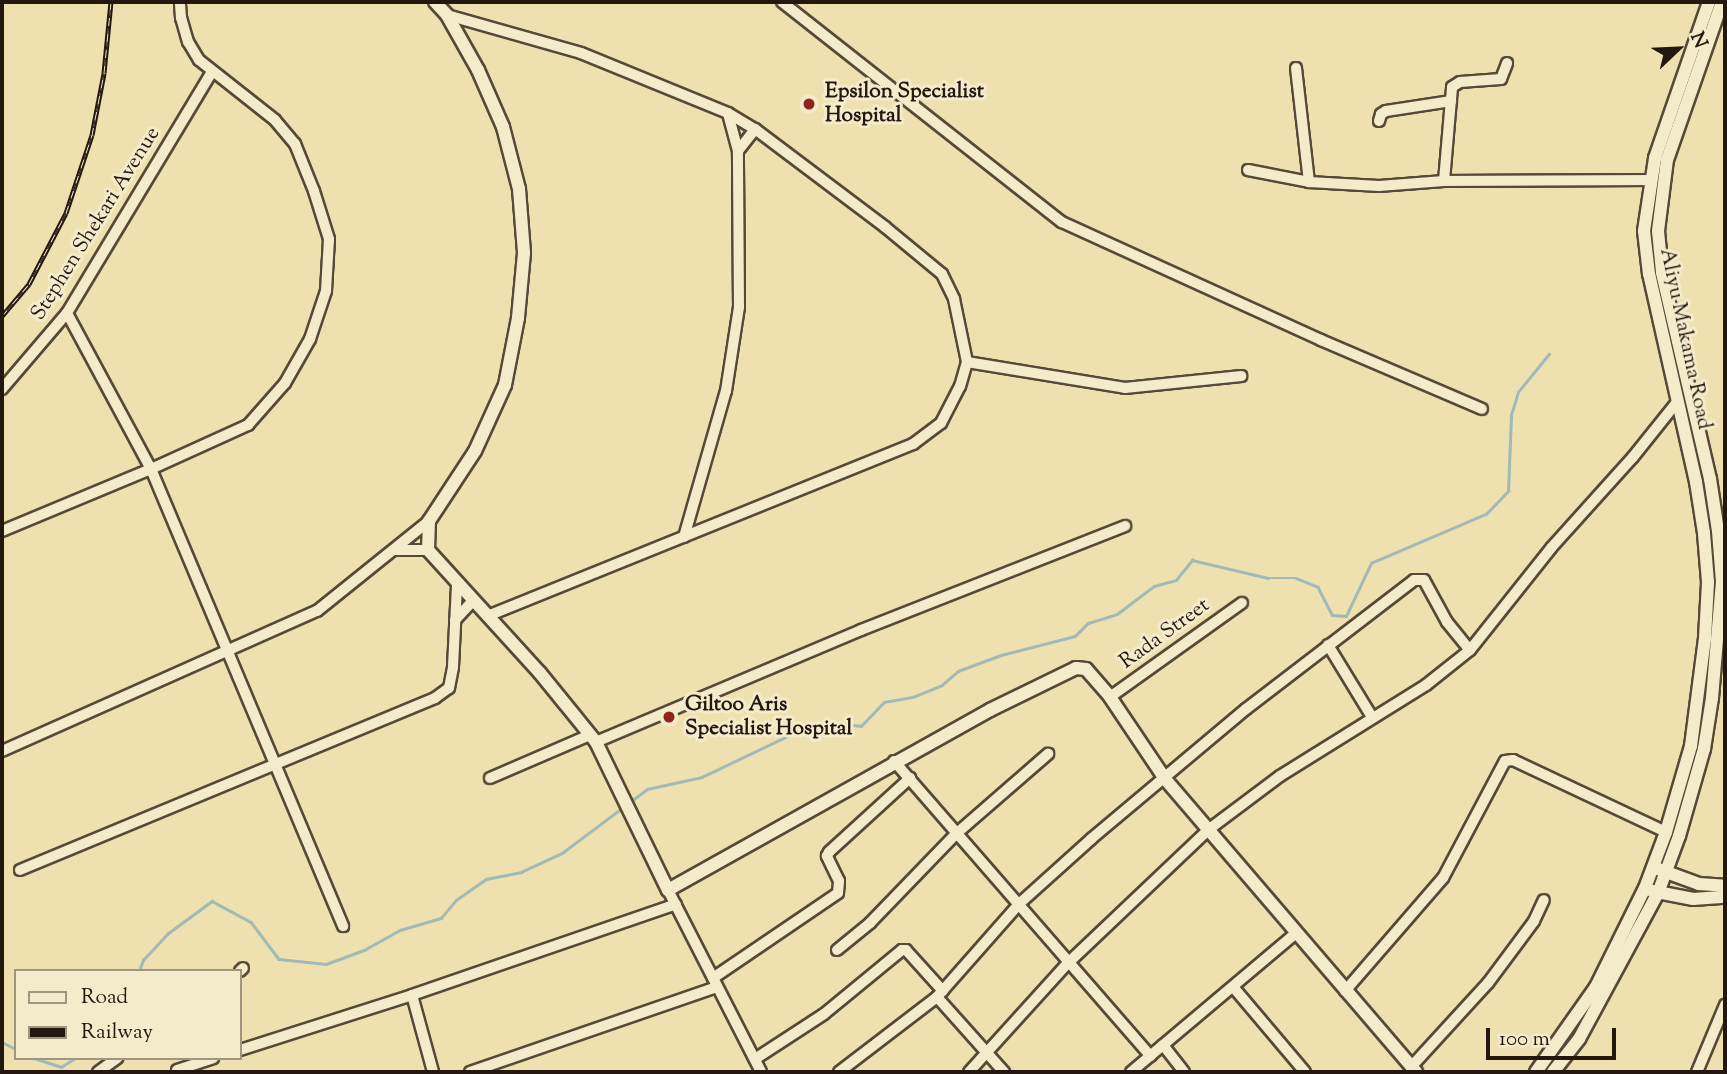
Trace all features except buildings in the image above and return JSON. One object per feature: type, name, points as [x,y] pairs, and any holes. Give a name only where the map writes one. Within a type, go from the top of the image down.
[{"type":"street","points":[[2,531],[151,469],[247,425],[285,383],[310,338],[326,291],[329,239],[295,144],[261,107],[212,72],[188,42],[181,18],[180,2]]},
{"type":"street","points":[[2,751],[317,611],[429,521],[475,451],[505,385],[518,318],[524,253],[519,189],[503,127],[478,70],[447,15],[435,2]]},
{"type":"street","points":[[782,2],[1062,222],[1321,340],[1482,409]]},
{"type":"street","name":"Aliyu Makama Road","points":[[1553,1072],[1579,1039],[1658,893],[1667,832],[1690,746],[1705,638],[1708,582],[1696,482],[1677,402],[1675,364],[1658,231],[1667,160],[1697,61],[1709,2]]},
{"type":"street","name":"Aliyu Makama Road","points":[[1673,349],[1649,274],[1644,231],[1649,180],[1722,2]]},
{"type":"street","points":[[447,15],[581,53],[728,113],[755,129],[885,227],[942,274],[954,299],[967,362],[960,386],[941,423],[913,444],[487,616]]},
{"type":"street","points":[[1444,181],[1455,83],[1498,80],[1504,76],[1507,63]]},
{"type":"street","points":[[1296,68],[1309,182]]},
{"type":"street","name":"Stephen Shekari Avenue","points":[[2,389],[67,313],[212,72]]},
{"type":"street","points":[[1379,121],[1381,114],[1386,111],[1451,101]]},
{"type":"street","points":[[684,537],[726,391],[739,307],[738,151],[728,113]]},
{"type":"street","points":[[738,151],[755,129]]},
{"type":"street","points":[[1248,170],[1309,182],[1379,186],[1444,181],[1649,180]]},
{"type":"street","points":[[67,313],[151,469],[343,926]]},
{"type":"street","points":[[967,362],[1125,388],[1241,376]]},
{"type":"street","name":"Aliyu Makama Road","points":[[1536,1072],[1550,1057],[1596,986],[1645,888],[1660,870],[1704,749],[1719,639],[1722,582],[1710,480],[1675,364]]},
{"type":"street","points":[[969,1072],[1068,963],[1208,830],[1280,776],[1426,685],[1470,650],[1550,548],[1633,457],[1677,402]]},
{"type":"street","points":[[429,521],[428,551],[540,673],[593,739],[755,1059],[759,1072]]},
{"type":"street","points":[[489,778],[1125,526]]},
{"type":"street","points":[[396,550],[428,551]]},
{"type":"street","points":[[839,1072],[940,994],[1020,903],[1091,839],[1328,645],[1419,578],[1424,580],[1447,622],[1470,650]]},
{"type":"street","points":[[20,870],[435,698],[449,688],[457,585]]},
{"type":"street","points":[[455,621],[473,601]]},
{"type":"street","name":"Rada Street","points":[[1110,697],[1242,603]]},
{"type":"street","points":[[1328,645],[1372,717]]},
{"type":"street","points":[[668,890],[894,761],[1076,668],[1086,668],[1110,697],[1165,779],[1413,1070],[1488,983],[1534,921],[1544,900]]},
{"type":"street","points":[[837,950],[870,923],[957,834],[1048,754]]},
{"type":"street","points":[[1345,991],[1443,878],[1505,761],[1513,760],[1667,832]]},
{"type":"street","points":[[894,761],[1150,1056]]},
{"type":"street","points":[[470,1072],[715,982],[838,892],[839,881],[827,856],[910,778]]},
{"type":"street","points":[[1660,870],[1699,884],[1725,886]]},
{"type":"street","points":[[1645,888],[1693,900],[1725,897]]},
{"type":"street","points":[[242,1049],[412,995],[676,904]]},
{"type":"street","points":[[1131,1072],[1234,988],[1296,933]]},
{"type":"street","points":[[755,1059],[824,1014],[902,950],[906,950],[1004,1072]]},
{"type":"street","points":[[1234,988],[1305,1072]]},
{"type":"street","points":[[412,995],[433,1072]]},
{"type":"street","points":[[1697,1072],[1725,1005]]},
{"type":"street","points":[[1163,1045],[1184,1072]]},
{"type":"street","points":[[98,1072],[114,1060]]},
{"type":"street","points":[[177,1071],[207,1060]]},
{"type":"waterway","points":[[630,802],[647,789],[702,777],[800,730],[837,723],[861,726],[884,702],[913,697],[942,685],[958,671],[1001,655],[1075,636],[1088,623],[1117,614],[1154,586],[1176,580],[1192,560],[1268,578],[1296,578],[1318,587],[1332,615],[1346,616],[1371,563],[1486,514],[1508,491],[1511,415],[1518,392],[1549,354]]},
{"type":"waterway","points":[[140,969],[143,960],[167,934],[212,901],[251,922],[279,959],[326,964],[364,950],[400,930],[441,918],[456,900],[486,879],[521,872],[562,853],[622,808]]},
{"type":"waterway","points":[[2,1042],[14,1048]]},
{"type":"waterway","points":[[40,1060],[61,1067],[72,1060]]},
{"type":"railway","points":[[2,316],[29,284],[66,213],[92,135],[104,73],[111,2]]},
{"type":"place","name":"Epsilon Specialist Hospital","points":[[809,104]]},
{"type":"place","name":"Giltoo Aris Specialist Hospital","points":[[669,717]]}]
